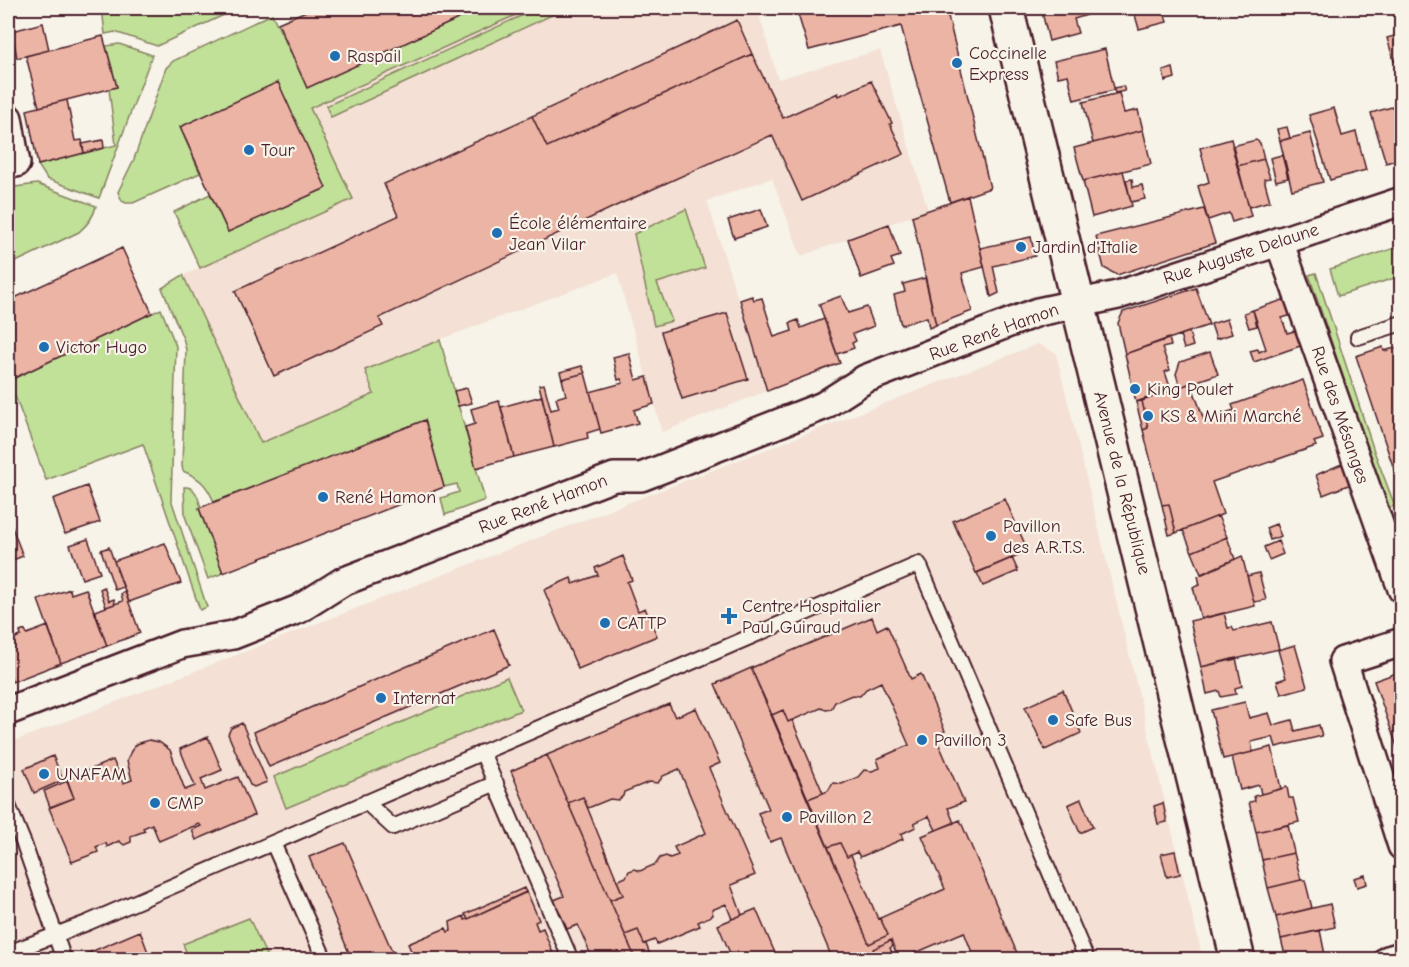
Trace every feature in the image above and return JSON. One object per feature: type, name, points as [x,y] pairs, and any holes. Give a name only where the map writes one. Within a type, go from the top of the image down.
[{"type":"main road","name":"Avenue de la République","points":[[1006,8],[1238,960]]},
{"type":"street","points":[[8,118],[16,163]]},
{"type":"street","name":"Rue Auguste Delaune","points":[[1079,303],[1118,295],[1401,201]]},
{"type":"street","name":"Rue des Mésanges","points":[[1278,241],[1401,589]]},
{"type":"street","name":"Rue René Hamon","points":[[8,711],[182,644],[233,635],[300,609],[342,582],[614,477],[641,477],[823,406],[875,375],[1038,312],[1079,303]]},
{"type":"street","points":[[1401,642],[1343,661],[1401,846]]},
{"type":"street","points":[[1388,960],[1401,956]]},
{"type":"lane","points":[[1358,337],[1401,323]]},
{"type":"lane","points":[[8,953],[273,843],[919,564],[1087,960]]},
{"type":"lane","points":[[482,752],[571,960]]},
{"type":"lane","points":[[366,802],[393,827],[496,783]]},
{"type":"lane","points":[[8,805],[64,960]]},
{"type":"lane","points":[[273,843],[325,960]]},
{"type":"shaded area","name":"École élémentaire Jean Vilar","points":[[531,8],[757,8],[778,79],[880,50],[928,210],[801,256],[772,178],[707,201],[767,391],[662,432],[617,273],[407,352],[418,394],[243,462],[195,345],[173,280],[353,199],[310,108]]},
{"type":"shaded area","name":"Centre Hospitalier Paul Guiraud","points":[[1038,344],[1056,353],[1203,959],[8,959],[8,745],[12,742]]},
{"type":"green space","points":[[102,8],[239,8],[157,46],[115,32],[105,34]]},
{"type":"green space","points":[[482,8],[531,8],[310,108],[353,199],[200,268],[174,212],[210,194],[228,232],[326,188],[278,83],[180,127],[200,173],[133,203],[122,201],[118,192],[134,159],[166,68],[173,61],[272,14],[307,87]]},
{"type":"green space","points":[[538,8],[567,8],[331,117],[326,106]]},
{"type":"green space","points":[[119,44],[152,55],[99,198],[47,179],[38,165],[116,145],[109,89],[117,87],[106,46]]},
{"type":"green space","points":[[37,184],[96,206],[95,210],[85,227],[79,232],[18,261],[8,263],[8,188]]},
{"type":"green space","points":[[686,209],[705,268],[657,283],[672,321],[654,326],[634,234]]},
{"type":"green space","points":[[1401,246],[1401,276],[1338,296],[1330,269]]},
{"type":"green space","points":[[1316,273],[1374,451],[1395,506],[1387,508],[1309,275]]},
{"type":"green space","points":[[183,275],[261,443],[374,394],[365,370],[440,340],[485,500],[445,515],[441,498],[459,492],[457,484],[444,487],[425,420],[214,502],[202,483],[183,471],[182,466],[186,350],[162,288]]},
{"type":"green space","points":[[161,309],[176,346],[171,499],[207,607],[200,610],[143,444],[46,480],[15,396],[8,398],[8,381]]},
{"type":"green space","points":[[184,487],[191,488],[197,496],[201,507],[199,509],[223,573],[208,579],[185,516]]},
{"type":"green space","points":[[507,677],[521,710],[286,808],[274,777]]},
{"type":"green space","points":[[249,918],[268,959],[189,959],[183,944]]},
{"type":"building","name":"Raspail","points":[[313,8],[482,8],[307,88],[278,23]]},
{"type":"building","points":[[796,8],[946,8],[990,188],[950,202],[901,26],[809,50]]},
{"type":"building","points":[[1041,8],[1085,8],[1087,15],[1074,19],[1078,33],[1049,41]]},
{"type":"building","points":[[1133,8],[1163,8],[1167,22],[1139,29]]},
{"type":"building","points":[[737,20],[752,54],[547,147],[532,116]]},
{"type":"building","points":[[43,23],[49,50],[17,58],[12,31]]},
{"type":"building","points":[[1402,34],[1402,59],[1394,61],[1387,38]]},
{"type":"building","points":[[103,36],[117,87],[39,107],[26,56]]},
{"type":"building","points":[[1105,49],[1114,88],[1123,86],[1125,91],[1115,93],[1114,90],[1074,100],[1068,75],[1058,77],[1054,61]]},
{"type":"building","points":[[752,54],[783,118],[871,81],[892,123],[890,124],[904,154],[802,201],[772,135],[379,318],[383,326],[274,376],[235,291],[398,216],[384,184],[532,116],[547,147]]},
{"type":"building","points":[[1173,68],[1175,78],[1165,81],[1163,71]]},
{"type":"building","name":"Tour","points":[[278,82],[326,188],[228,232],[180,127]]},
{"type":"building","points":[[1119,93],[1124,113],[1138,110],[1143,130],[1093,143],[1083,102]]},
{"type":"building","points":[[67,100],[75,141],[82,140],[84,153],[38,165],[27,110]]},
{"type":"building","points":[[1402,104],[1402,158],[1386,163],[1371,113]]},
{"type":"building","points":[[1334,108],[1342,136],[1356,132],[1366,170],[1330,180],[1309,115]]},
{"type":"building","points":[[1287,127],[1290,138],[1280,141],[1277,129]]},
{"type":"building","points":[[1143,130],[1151,164],[1083,181],[1074,148]]},
{"type":"building","points":[[1310,133],[1323,182],[1292,190],[1280,141]]},
{"type":"building","points":[[1231,139],[1251,216],[1232,222],[1229,213],[1208,220],[1198,186],[1209,182],[1200,148]]},
{"type":"building","points":[[103,140],[104,148],[84,153],[82,144]]},
{"type":"building","points":[[1256,140],[1260,143],[1264,159],[1237,166],[1232,146]]},
{"type":"building","points":[[1282,155],[1288,178],[1276,181],[1270,158]]},
{"type":"building","points":[[1264,159],[1270,178],[1264,179],[1270,201],[1249,207],[1237,166]]},
{"type":"building","points":[[1123,171],[1132,206],[1092,217],[1083,181]]},
{"type":"building","points":[[1132,179],[1133,187],[1142,185],[1145,199],[1131,202],[1126,180]]},
{"type":"building","points":[[968,196],[984,267],[962,273],[972,311],[936,325],[912,216]]},
{"type":"building","points":[[761,209],[767,227],[734,238],[728,220]]},
{"type":"building","points":[[1204,209],[1215,243],[1117,275],[1104,268],[1096,236]]},
{"type":"building","points":[[889,224],[900,256],[891,259],[894,266],[861,278],[848,239]]},
{"type":"building","points":[[1031,237],[1035,256],[993,266],[999,293],[991,297],[980,248]]},
{"type":"building","name":"Victor Hugo","points":[[122,248],[152,313],[8,381],[8,301]]},
{"type":"building","points":[[925,278],[936,325],[929,328],[927,317],[901,325],[894,295],[905,292],[903,284]]},
{"type":"building","points":[[1196,288],[1209,325],[1125,354],[1118,323],[1123,312]]},
{"type":"building","points":[[752,296],[754,300],[762,298],[774,337],[792,331],[790,323],[798,320],[801,328],[824,319],[840,363],[767,391],[740,300]]},
{"type":"building","points":[[841,296],[848,313],[867,307],[874,326],[853,334],[856,341],[852,343],[854,348],[837,354],[819,304]]},
{"type":"building","points":[[1286,299],[1292,315],[1282,318],[1287,333],[1298,330],[1303,345],[1254,362],[1250,351],[1258,349],[1259,352],[1266,349],[1253,310]]},
{"type":"building","points":[[1253,310],[1257,326],[1249,328],[1244,313]]},
{"type":"building","points":[[727,313],[748,379],[682,399],[661,332]]},
{"type":"building","points":[[1227,319],[1232,334],[1216,339],[1211,324]]},
{"type":"building","points":[[1189,332],[1193,346],[1184,349],[1180,335]]},
{"type":"building","points":[[1169,338],[1171,346],[1162,348],[1170,370],[1165,372],[1171,390],[1136,402],[1125,354]]},
{"type":"building","points":[[1402,346],[1402,493],[1356,356],[1383,347],[1384,351]]},
{"type":"building","points":[[1210,352],[1218,374],[1180,387],[1176,374],[1180,362]]},
{"type":"building","points":[[629,353],[636,380],[647,377],[654,404],[634,410],[638,423],[601,433],[590,392],[623,383],[621,379],[618,380],[613,357]]},
{"type":"building","points":[[582,366],[585,373],[562,379],[560,372]]},
{"type":"building","points":[[585,373],[600,429],[587,433],[588,438],[554,447],[539,385],[544,384],[551,410],[559,408],[556,398],[566,395],[562,379]]},
{"type":"building","points":[[1303,380],[1323,439],[1314,442],[1316,446],[1212,482],[1223,514],[1176,533],[1169,504],[1162,505],[1143,430],[1148,428],[1142,401],[1191,383],[1204,420],[1234,410],[1232,405]]},
{"type":"building","points":[[467,388],[472,403],[458,406],[454,391]]},
{"type":"building","points":[[542,396],[554,447],[514,457],[501,407]]},
{"type":"building","points":[[499,401],[514,457],[476,468],[465,427],[475,424],[471,409]]},
{"type":"building","points":[[1142,401],[1148,428],[1143,430],[1136,402]]},
{"type":"building","name":"René Hamon","points":[[425,420],[444,487],[223,573],[199,508]]},
{"type":"building","points":[[1344,463],[1351,484],[1323,495],[1316,475]]},
{"type":"building","points":[[87,486],[100,522],[65,534],[53,499]]},
{"type":"building","name":"Pavillon des A.R.T.S.","points":[[1005,499],[1028,551],[976,573],[953,521]]},
{"type":"building","points":[[1169,504],[1176,533],[1169,535],[1162,505]]},
{"type":"building","points":[[1218,516],[1227,537],[1192,552],[1183,530]]},
{"type":"building","points":[[8,517],[23,556],[8,562]]},
{"type":"building","points":[[1276,524],[1281,536],[1270,540],[1266,528]]},
{"type":"building","points":[[1227,537],[1235,559],[1201,574],[1192,552]]},
{"type":"building","points":[[88,539],[100,573],[82,579],[70,545]]},
{"type":"building","points":[[1278,541],[1283,554],[1269,560],[1264,547]]},
{"type":"building","points":[[165,543],[181,583],[129,602],[114,561]]},
{"type":"building","points":[[109,547],[123,587],[115,590],[101,550]]},
{"type":"building","name":"CATTP","points":[[623,556],[632,580],[627,582],[638,611],[645,608],[657,636],[578,669],[544,590],[571,578],[573,584],[598,575],[595,568]]},
{"type":"building","points":[[1242,556],[1255,606],[1201,619],[1193,587],[1200,585],[1198,576]]},
{"type":"building","points":[[1012,558],[1018,571],[983,586],[977,573]]},
{"type":"building","points":[[1259,573],[1266,600],[1254,602],[1247,576]]},
{"type":"building","points":[[104,587],[109,601],[114,599],[115,604],[106,607],[100,589]]},
{"type":"building","points":[[70,589],[71,594],[86,589],[107,646],[61,663],[38,600]]},
{"type":"building","points":[[125,592],[140,633],[107,646],[95,611],[123,601],[121,594]]},
{"type":"building","points":[[1224,613],[1228,628],[1232,627],[1234,631],[1272,622],[1279,649],[1201,667],[1190,621]]},
{"type":"building","name":"Pavillon 3","points":[[872,617],[877,630],[887,625],[911,679],[921,674],[945,731],[935,735],[964,802],[948,808],[954,823],[936,830],[929,816],[914,823],[916,827],[901,834],[903,839],[860,857],[857,852],[847,857],[840,843],[828,847],[808,799],[828,791],[833,783],[842,784],[858,777],[864,770],[872,771],[880,768],[877,759],[909,745],[881,682],[866,689],[860,696],[852,695],[835,702],[831,709],[821,708],[788,722],[783,710],[772,715],[751,668]]},
{"type":"building","points":[[8,626],[12,639],[21,636],[20,632],[25,630],[27,634],[48,626],[61,663],[12,682],[8,668]]},
{"type":"building","name":"Internat","points":[[494,629],[509,665],[269,767],[254,732]]},
{"type":"building","points":[[1295,645],[1307,687],[1281,694],[1277,681],[1286,678],[1278,650]]},
{"type":"building","points":[[1236,658],[1242,686],[1235,688],[1236,694],[1221,697],[1219,691],[1207,694],[1201,667]]},
{"type":"building","name":"Pavillon 2","points":[[751,668],[869,944],[888,935],[880,918],[945,889],[922,836],[960,820],[1020,960],[975,960],[964,932],[899,960],[891,940],[873,949],[877,960],[833,960],[781,838],[770,842],[758,813],[769,809],[715,684]]},
{"type":"building","points":[[1402,671],[1402,761],[1374,681]]},
{"type":"building","name":"Safe Bus","points":[[1063,690],[1081,733],[1045,750],[1025,707]]},
{"type":"building","points":[[1245,702],[1249,718],[1269,713],[1273,725],[1292,720],[1295,731],[1319,725],[1322,736],[1276,747],[1273,737],[1251,742],[1253,752],[1223,759],[1211,710]]},
{"type":"building","points":[[669,704],[675,717],[696,708],[720,763],[709,768],[755,875],[731,885],[742,915],[732,919],[726,904],[712,910],[713,915],[698,922],[700,926],[657,944],[655,940],[644,944],[638,930],[625,935],[610,900],[623,895],[617,881],[626,877],[629,871],[635,869],[640,871],[656,864],[660,858],[678,855],[674,847],[706,833],[679,769],[663,776],[658,783],[649,782],[624,792],[618,800],[610,799],[588,808],[583,797],[568,803],[547,755]]},
{"type":"building","points":[[783,710],[788,722],[792,720],[823,793],[808,799],[772,715]]},
{"type":"building","points":[[242,723],[267,782],[254,787],[250,785],[228,734],[231,728]]},
{"type":"building","name":"CMP","points":[[208,737],[222,770],[201,779],[205,790],[238,777],[254,815],[196,840],[192,830],[201,826],[199,824],[159,841],[152,824],[143,828],[145,831],[131,836],[131,842],[124,845],[119,841],[107,847],[106,843],[96,847],[98,852],[72,862],[49,808],[74,798],[67,779],[113,760],[123,783],[132,780],[127,761],[131,751],[137,744],[149,740],[159,742],[170,750],[185,790],[195,786],[180,749]]},
{"type":"building","points":[[1272,747],[1281,789],[1261,794],[1259,785],[1240,790],[1232,757]]},
{"type":"building","points":[[547,755],[636,960],[593,960],[578,925],[567,929],[554,900],[564,896],[511,771]]},
{"type":"building","name":"UNAFAM","points":[[53,756],[63,780],[34,793],[24,769]]},
{"type":"building","points":[[67,781],[74,798],[50,807],[44,791]]},
{"type":"building","points":[[1287,787],[1289,798],[1293,798],[1299,822],[1256,832],[1249,802],[1255,801],[1254,796]]},
{"type":"building","points":[[583,797],[623,895],[610,900],[568,803]]},
{"type":"building","points":[[1081,799],[1093,827],[1080,833],[1068,805]]},
{"type":"building","points":[[1163,803],[1167,822],[1158,824],[1154,806]]},
{"type":"building","points":[[1288,825],[1294,853],[1262,860],[1256,832]]},
{"type":"building","points":[[345,843],[396,960],[352,960],[309,857]]},
{"type":"building","points":[[840,843],[847,857],[851,855],[878,919],[880,918],[888,935],[869,944],[828,847]]},
{"type":"building","points":[[1175,851],[1180,874],[1167,877],[1161,854]]},
{"type":"building","points":[[1294,853],[1301,880],[1268,888],[1262,860]]},
{"type":"building","points":[[1365,875],[1367,884],[1357,887],[1354,878]]},
{"type":"building","points":[[1305,880],[1312,908],[1276,917],[1268,888]]},
{"type":"building","points":[[524,888],[526,892],[468,919],[465,914]]},
{"type":"building","points":[[527,892],[539,920],[535,922],[538,930],[543,928],[554,956],[547,960],[407,960],[407,956],[412,953],[408,944],[446,928],[448,932],[451,931],[450,922],[464,916],[465,920],[468,919]]},
{"type":"building","points":[[1330,904],[1335,927],[1281,939],[1276,917]]},
{"type":"building","points":[[756,909],[778,960],[733,960],[718,925]]},
{"type":"building","points":[[638,930],[652,960],[636,960],[625,935]]},
{"type":"building","points":[[1320,930],[1326,960],[1291,960],[1290,954],[1285,955],[1281,939]]},
{"type":"building","points":[[140,931],[151,960],[88,960],[86,954]]},
{"type":"building","points":[[891,940],[893,946],[890,948],[895,960],[877,960],[873,949]]},
{"type":"place","name":"Raspail","points":[[335,56]]},
{"type":"place","name":"Coccinelle Express","points":[[957,63]]},
{"type":"place","name":"Tour","points":[[249,150]]},
{"type":"place","name":"École élémentaire Jean Vilar","points":[[497,233]]},
{"type":"place","name":"Jardin d'Italie","points":[[1021,247]]},
{"type":"place","name":"Victor Hugo","points":[[44,347]]},
{"type":"place","name":"King Poulet","points":[[1135,389]]},
{"type":"place","name":"KS & Mini Marché","points":[[1148,416]]},
{"type":"place","name":"René Hamon","points":[[323,497]]},
{"type":"place","name":"Pavillon des A.R.T.S.","points":[[991,536]]},
{"type":"place","name":"Centre Hospitalier Paul Guiraud","points":[[729,616]]},
{"type":"place","name":"CATTP","points":[[605,623]]},
{"type":"place","name":"Internat","points":[[381,698]]},
{"type":"place","name":"Safe Bus","points":[[1053,720]]},
{"type":"place","name":"Pavillon 3","points":[[922,740]]},
{"type":"place","name":"UNAFAM","points":[[44,774]]},
{"type":"place","name":"CMP","points":[[155,803]]},
{"type":"place","name":"Pavillon 2","points":[[787,817]]}]
